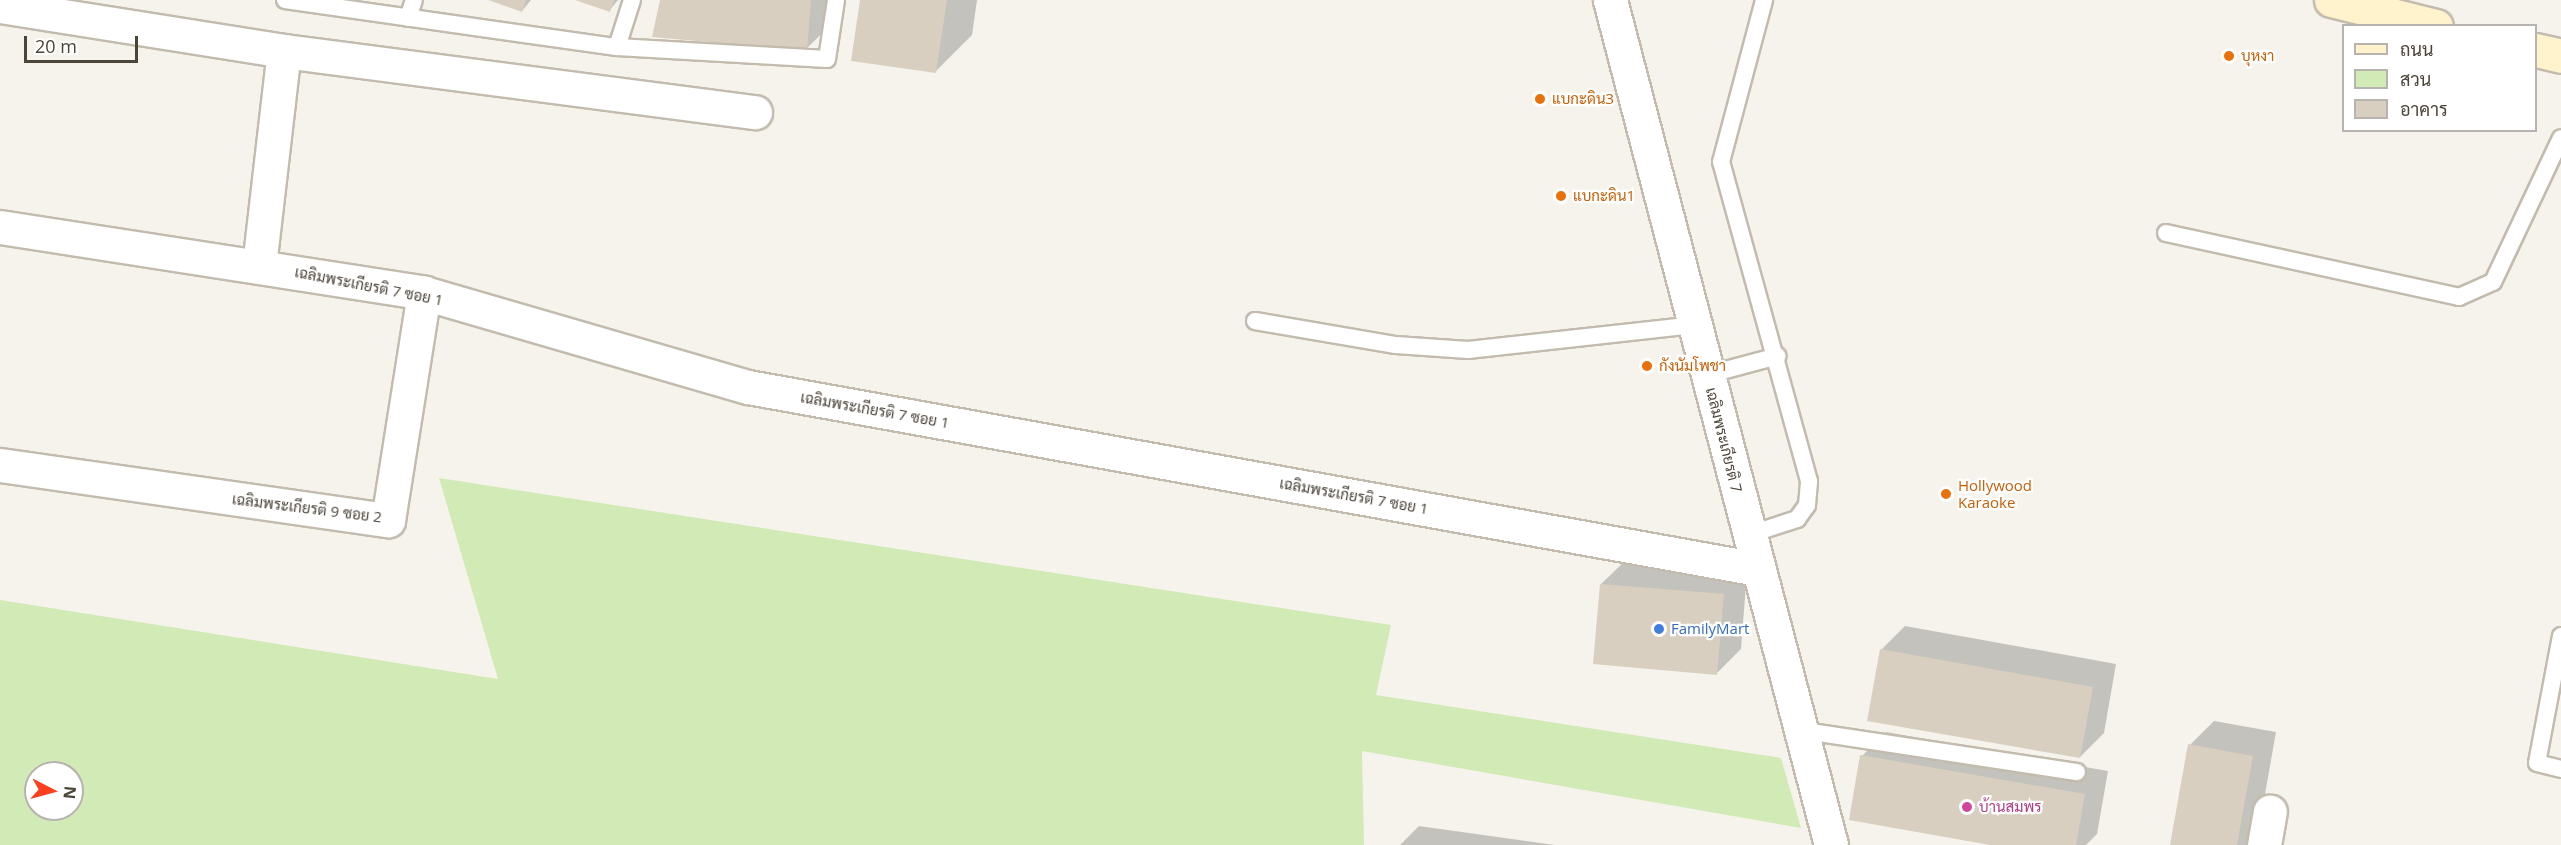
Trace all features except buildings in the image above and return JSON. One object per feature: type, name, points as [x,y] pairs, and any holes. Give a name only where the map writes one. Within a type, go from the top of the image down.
[{"type":"street","name":"เฉลิมพระเกียรติ 7","points":[[1610,0],[1748,535],[1831,845]]},
{"type":"street","points":[[2331,0],[2428,24]]},
{"type":"street","points":[[0,6],[284,51],[755,112]]},
{"type":"street","points":[[2537,50],[2561,56]]},
{"type":"street","points":[[259,266],[284,51]]},
{"type":"street","name":"เฉลิมพระเกียรติ 7 ซอย 1","points":[[0,227],[424,293],[748,387],[1757,568]]},
{"type":"street","name":"เฉลิมพระเกียรติ 9 ซอย 2","points":[[0,465],[388,520],[424,293]]},
{"type":"street","points":[[2264,845],[2270,812]]},
{"type":"lane","points":[[285,0],[617,47],[827,59],[836,0]]},
{"type":"lane","points":[[408,18],[414,0]]},
{"type":"lane","points":[[617,47],[632,0]]},
{"type":"lane","points":[[1748,535],[1797,519],[1807,505],[1809,481],[1778,356],[1722,162],[1764,0]]},
{"type":"lane","points":[[2166,233],[2459,297],[2493,282],[2561,138]]},
{"type":"lane","points":[[1255,321],[1396,345],[1468,350],[1694,326]]},
{"type":"lane","points":[[1707,375],[1778,356]]},
{"type":"lane","points":[[2561,636],[2537,763],[2561,769]]},
{"type":"lane","points":[[1799,730],[2078,772]]},
{"type":"green space","points":[[439,478],[1391,625],[1376,695],[1781,758],[1801,828],[1362,751],[1364,845],[0,845],[0,600],[498,679]]},
{"type":"place","name":"บุหงา","points":[[2229,56]]},
{"type":"place","name":"แบกะดิน3","points":[[1540,99]]},
{"type":"place","name":"แบกะดิน1","points":[[1561,196]]},
{"type":"place","name":"กังนัมโพชา","points":[[1647,366]]},
{"type":"place","name":"Hollywood Karaoke","points":[[1946,494]]},
{"type":"place","name":"FamilyMart","points":[[1659,629]]},
{"type":"place","name":"บ้านสมพร","points":[[1967,807]]}]
